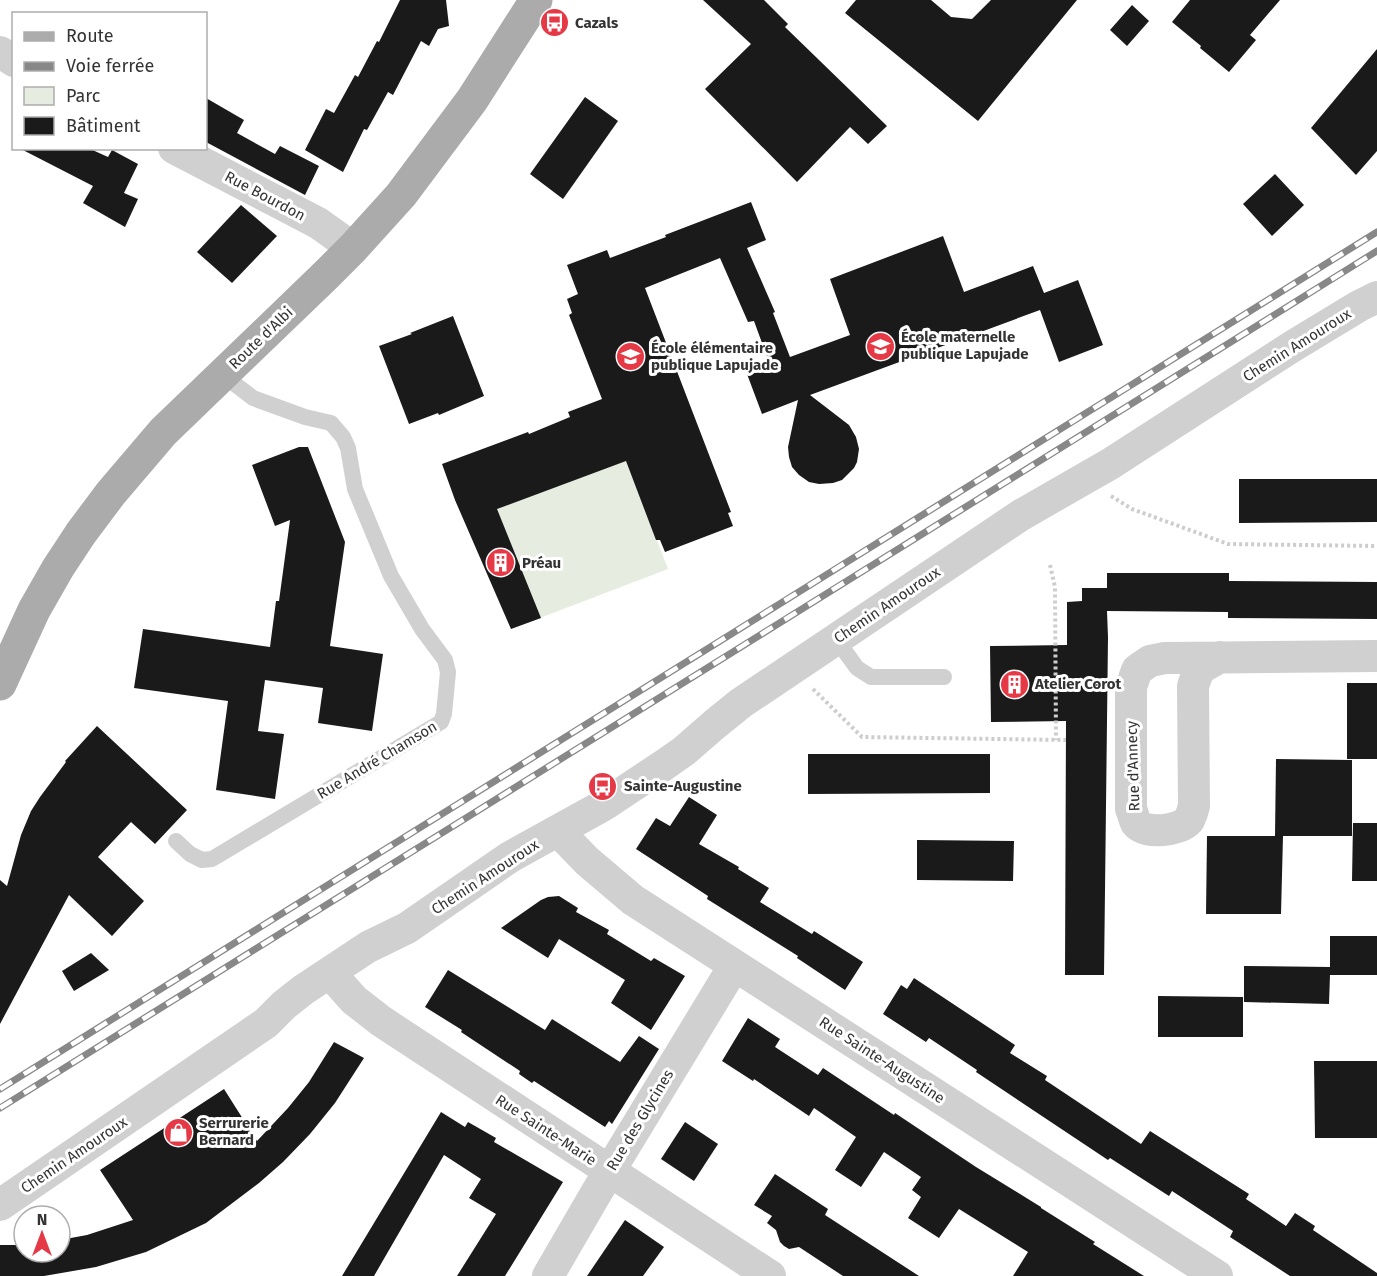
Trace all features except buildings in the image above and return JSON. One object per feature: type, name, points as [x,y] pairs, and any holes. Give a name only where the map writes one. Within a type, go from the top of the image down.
[{"type":"main road","name":"Route d'Albi","points":[[0,684],[34,610],[58,568],[111,493],[163,432],[353,248],[402,195],[472,100],[536,0]]},
{"type":"street","name":"Rue Bourdon","points":[[178,150],[318,223],[353,248]]},
{"type":"street","name":"Chemin Amouroux","points":[[0,1205],[266,1023],[293,998],[337,981],[368,948],[407,928],[510,857],[604,805],[684,751],[741,703],[1021,515],[1110,464],[1284,352],[1377,297]]},
{"type":"street","name":"Rue d'Annecy","points":[[1220,657],[1199,669],[1193,686],[1194,806],[1189,820],[1177,828],[1145,830],[1137,824],[1131,810],[1131,687],[1137,670],[1150,660],[1220,657],[1377,656]]},
{"type":"street","name":"Rue Sainte-Augustine","points":[[558,831],[587,861],[633,900],[1178,1266],[1217,1276]]},
{"type":"street","name":"Rue des Glycines","points":[[548,1276],[734,966]]},
{"type":"street","name":"Rue Sainte-Marie","points":[[337,981],[354,1000],[381,1021],[770,1276]]},
{"type":"lane","name":"Rue André Chamson","points":[[176,841],[190,854],[202,860],[212,859],[441,722],[444,714],[448,672],[445,660],[422,628],[391,576],[355,489],[348,448],[342,437],[331,423],[305,417],[253,398],[223,375]]},
{"type":"lane","points":[[836,639],[857,668],[871,677],[944,677]]},
{"type":"path","points":[[1109,495],[1132,509],[1228,543],[1377,546]]},
{"type":"path","points":[[1050,566],[1055,587],[1056,740]]},
{"type":"path","points":[[812,688],[862,737],[1066,740]]},
{"type":"green space","points":[[617,438],[668,569],[511,629],[455,500]]},
{"type":"railway","points":[[0,1089],[1377,232]]},
{"type":"railway","points":[[0,1108],[1377,251]]},
{"type":"place","name":"Cazals","points":[[554,23]]},
{"type":"place","name":"École maternelle publique Lapujade","points":[[880,346]]},
{"type":"place","name":"École élémentaire publique Lapujade","points":[[630,357]]},
{"type":"place","name":"Préau","points":[[501,563]]},
{"type":"place","name":"Atelier Corot","points":[[1014,684]]},
{"type":"place","name":"Sainte-Augustine","points":[[603,786]]},
{"type":"place","name":"Serrurerie Bernard","points":[[178,1132]]}]
